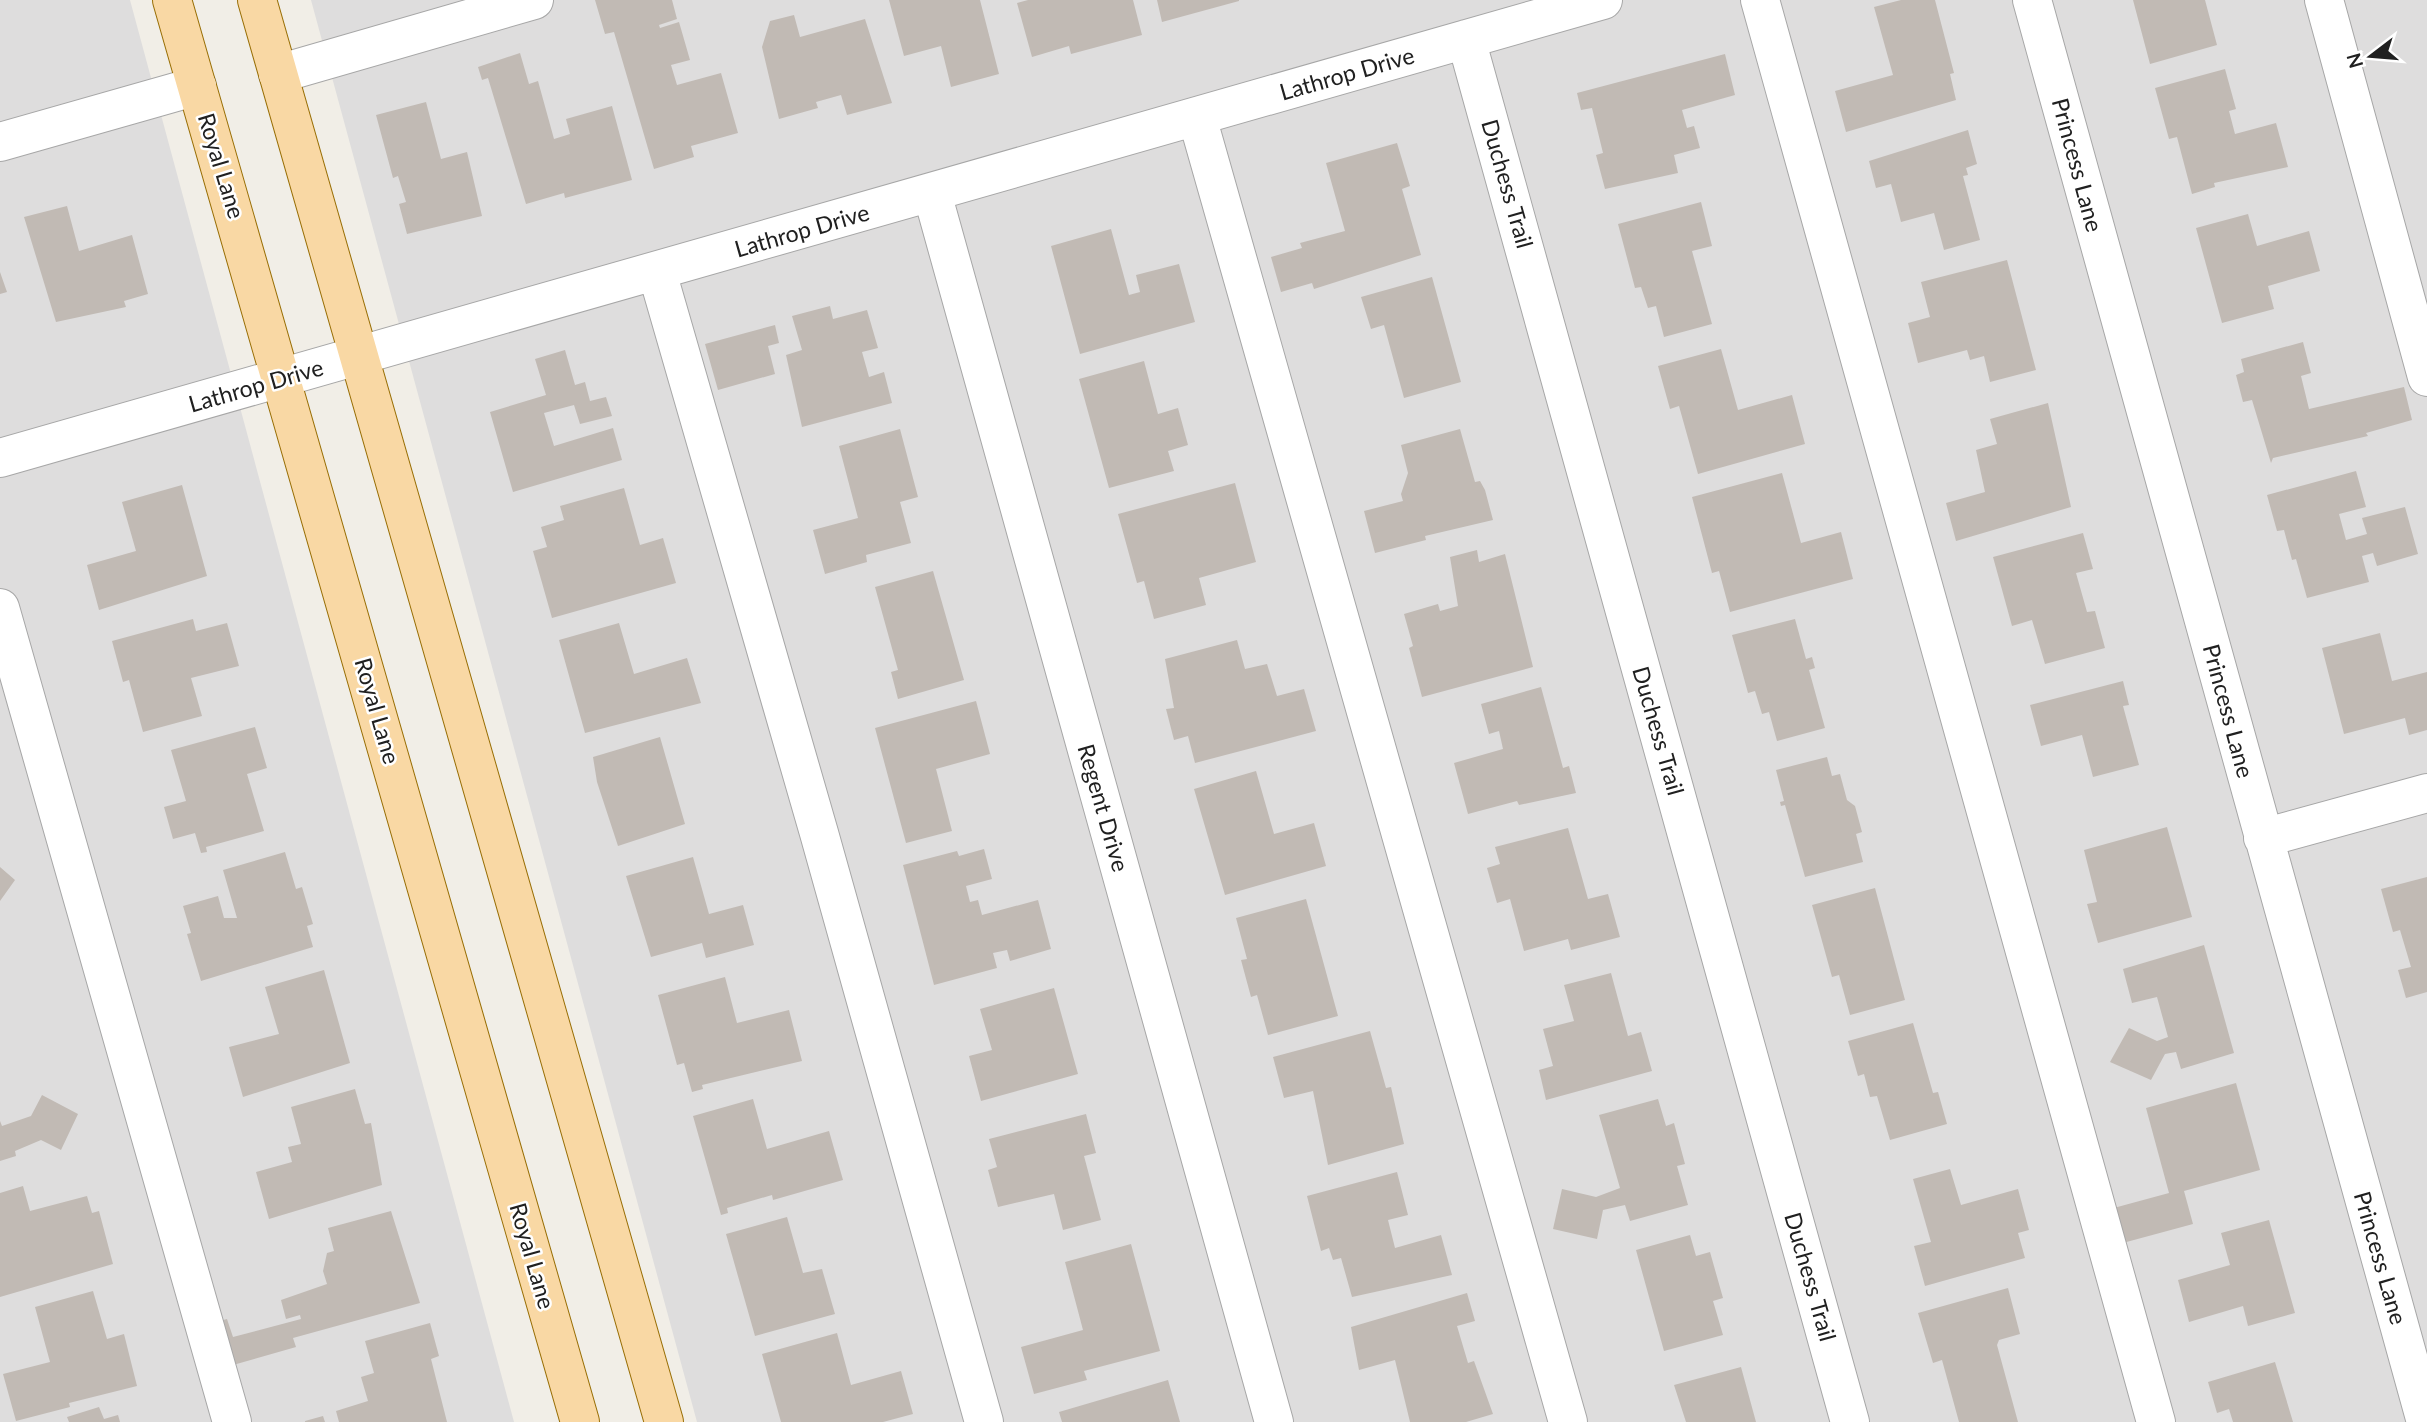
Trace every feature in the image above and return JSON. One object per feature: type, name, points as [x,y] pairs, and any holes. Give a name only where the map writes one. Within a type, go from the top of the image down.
[{"type":"main road","name":"Royal Lane","points":[[172,0],[283,379],[580,1422]]},
{"type":"main road","points":[[257,0],[664,1422]]},
{"type":"street","points":[[278,74],[534,0]]},
{"type":"street","name":"Lathrop Drive","points":[[0,458],[1603,0]]},
{"type":"street","points":[[1760,0],[2156,1422]]},
{"type":"street","name":"Princess Lane","points":[[2032,0],[2426,1422]]},
{"type":"street","points":[[2324,0],[2427,377]]},
{"type":"street","name":"Duchess Trail","points":[[1466,39],[1850,1422]]},
{"type":"street","points":[[0,142],[197,86]]},
{"type":"street","points":[[1197,117],[1568,1422]]},
{"type":"street","name":"Regent Drive","points":[[932,193],[1274,1422]]},
{"type":"street","points":[[657,272],[819,833],[984,1422]]},
{"type":"street","points":[[0,608],[232,1422]]},
{"type":"street","points":[[2263,838],[2427,793]]},
{"type":"shaded area","points":[[0,0],[130,0],[514,1422],[0,1422]]},
{"type":"shaded area","points":[[311,0],[2427,0],[2427,1422],[697,1422]]},
{"type":"building","points":[[595,0],[672,0],[677,19],[659,25],[660,28],[679,22],[690,60],[671,65],[677,85],[721,73],[738,133],[691,146],[694,157],[654,169],[614,32],[605,34]]},
{"type":"building","points":[[889,0],[980,0],[999,74],[951,87],[941,46],[904,56]]},
{"type":"building","points":[[1028,0],[1133,0],[1142,35],[1071,54],[1069,46],[1032,57],[1017,3]]},
{"type":"building","points":[[1157,0],[1239,0],[1239,1],[1162,22]]},
{"type":"building","points":[[1901,0],[1935,0],[1954,73],[1950,74],[1956,100],[1846,132],[1835,91],[1893,75],[1874,7]]},
{"type":"building","points":[[2133,0],[2205,0],[2217,45],[2150,64]]},
{"type":"building","points":[[794,15],[800,37],[865,19],[892,103],[847,115],[841,95],[816,102],[818,108],[779,119],[762,47],[770,21]]},
{"type":"building","points":[[520,53],[529,84],[538,81],[554,139],[570,134],[566,119],[612,106],[632,180],[565,198],[564,193],[526,204],[488,78],[482,80],[478,67]]},
{"type":"building","points":[[1725,54],[1735,95],[1682,110],[1687,128],[1694,126],[1700,148],[1674,155],[1678,173],[1605,189],[1596,155],[1603,153],[1592,108],[1581,110],[1577,93]]},
{"type":"building","points":[[2225,69],[2236,109],[2229,111],[2235,134],[2276,123],[2288,167],[2214,183],[2215,187],[2192,194],[2177,137],[2169,139],[2155,88]]},
{"type":"building","points":[[426,102],[441,159],[467,152],[482,216],[407,234],[399,204],[406,202],[398,176],[393,178],[376,115]]},
{"type":"building","points":[[1968,130],[1977,164],[1966,168],[1968,175],[1963,176],[1980,240],[1944,250],[1934,213],[1901,222],[1891,184],[1876,188],[1869,161]]},
{"type":"building","points":[[1397,143],[1410,186],[1402,189],[1421,255],[1314,289],[1312,283],[1281,292],[1271,257],[1302,248],[1300,243],[1345,231],[1326,163]]},
{"type":"building","points":[[1701,202],[1712,246],[1692,251],[1712,324],[1664,337],[1656,306],[1648,308],[1641,287],[1635,288],[1618,224]]},
{"type":"building","points":[[67,206],[79,251],[132,235],[148,294],[124,301],[126,307],[56,322],[24,217]]},
{"type":"building","points":[[2248,214],[2257,246],[2309,231],[2320,271],[2268,286],[2274,309],[2222,323],[2196,228]]},
{"type":"building","points":[[1111,229],[1129,295],[1140,292],[1136,275],[1179,264],[1195,322],[1080,354],[1051,246]]},
{"type":"building","points":[[2007,260],[2036,370],[1990,382],[1984,356],[1970,360],[1967,350],[1918,363],[1908,323],[1930,317],[1921,282]]},
{"type":"building","points":[[0,272],[7,292],[0,294]]},
{"type":"building","points":[[1432,277],[1461,382],[1404,398],[1384,325],[1371,329],[1361,297]]},
{"type":"building","points":[[830,306],[833,319],[867,310],[878,348],[862,352],[869,377],[884,372],[892,403],[802,427],[786,355],[802,350],[792,316]]},
{"type":"building","points":[[775,325],[779,343],[768,346],[775,374],[718,390],[705,344]]},
{"type":"building","points":[[2303,342],[2311,373],[2301,376],[2309,409],[2404,387],[2412,420],[2366,433],[2368,436],[2273,458],[2271,463],[2252,400],[2243,402],[2236,375],[2244,372],[2241,359]]},
{"type":"building","points":[[1721,349],[1738,410],[1792,395],[1805,444],[1698,474],[1679,406],[1670,409],[1658,366]]},
{"type":"building","points":[[565,350],[575,385],[585,382],[590,401],[606,397],[612,416],[580,424],[574,405],[544,413],[554,446],[613,428],[622,460],[513,492],[490,412],[546,395],[535,359]]},
{"type":"building","points":[[1144,361],[1158,414],[1178,408],[1188,445],[1168,451],[1174,471],[1109,488],[1079,379]]},
{"type":"building","points":[[2048,403],[2071,507],[1956,541],[1946,503],[1985,492],[1976,450],[1997,444],[1990,419]]},
{"type":"building","points":[[900,429],[918,497],[900,502],[911,543],[866,555],[867,562],[825,574],[813,530],[858,518],[839,446]]},
{"type":"building","points":[[1460,429],[1475,482],[1480,481],[1485,490],[1493,520],[1425,536],[1426,540],[1375,553],[1364,511],[1403,501],[1401,494],[1408,473],[1401,445]]},
{"type":"building","points":[[2356,471],[2366,507],[2339,514],[2346,540],[2367,534],[2362,518],[2405,507],[2418,554],[2377,566],[2373,553],[2362,556],[2369,582],[2307,598],[2296,559],[2292,560],[2284,530],[2277,531],[2267,495]]},
{"type":"building","points":[[1782,473],[1801,543],[1841,532],[1853,579],[1730,612],[1719,571],[1712,573],[1692,497]]},
{"type":"building","points":[[1235,483],[1256,562],[1199,578],[1206,605],[1154,619],[1144,581],[1137,583],[1118,514]]},
{"type":"building","points":[[182,485],[207,576],[99,610],[87,565],[136,551],[122,502]]},
{"type":"building","points":[[624,488],[640,545],[663,538],[676,583],[552,618],[533,551],[547,547],[541,527],[564,520],[560,506]]},
{"type":"building","points":[[2083,533],[2093,569],[2076,573],[2087,612],[2095,611],[2105,648],[2045,664],[2032,620],[2012,626],[1993,557]]},
{"type":"building","points":[[1477,550],[1479,562],[1505,554],[1533,667],[1422,697],[1409,648],[1413,646],[1404,614],[1438,604],[1440,611],[1458,606],[1450,557]]},
{"type":"building","points":[[933,571],[964,680],[898,699],[891,672],[898,670],[875,587]]},
{"type":"building","points":[[193,619],[196,631],[227,623],[239,666],[191,678],[202,716],[143,732],[129,680],[123,682],[112,641]]},
{"type":"building","points":[[1795,619],[1806,659],[1812,657],[1815,668],[1809,670],[1825,728],[1777,741],[1769,712],[1762,714],[1755,691],[1748,693],[1732,635]]},
{"type":"building","points":[[619,623],[634,674],[687,658],[701,703],[585,733],[559,640]]},
{"type":"building","points":[[2380,633],[2392,681],[2427,672],[2427,730],[2409,735],[2405,718],[2344,734],[2322,648]]},
{"type":"building","points":[[1237,640],[1245,669],[1267,664],[1277,696],[1304,689],[1316,731],[1195,763],[1188,736],[1174,740],[1166,709],[1174,708],[1165,659]]},
{"type":"building","points":[[2123,681],[2129,705],[2123,706],[2139,765],[2093,777],[2082,735],[2041,746],[2030,705]]},
{"type":"building","points":[[1541,687],[1563,768],[1569,766],[1576,793],[1519,805],[1517,801],[1468,814],[1454,763],[1503,749],[1499,731],[1489,734],[1481,704]]},
{"type":"building","points":[[976,701],[990,754],[936,769],[952,831],[906,843],[875,728]]},
{"type":"building","points":[[255,727],[267,768],[247,774],[264,831],[206,847],[207,852],[201,853],[195,833],[173,839],[164,807],[186,801],[171,750]]},
{"type":"building","points":[[660,737],[685,824],[618,846],[597,782],[593,757]]},
{"type":"building","points":[[1827,757],[1832,776],[1840,774],[1847,800],[1855,806],[1862,832],[1856,834],[1863,862],[1805,877],[1785,805],[1781,806],[1780,802],[1784,801],[1776,770]]},
{"type":"building","points":[[1256,771],[1274,834],[1314,823],[1326,866],[1225,895],[1194,789]]},
{"type":"building","points":[[2167,827],[2192,917],[2098,943],[2087,904],[2097,902],[2084,850]]},
{"type":"building","points":[[1568,828],[1588,899],[1608,894],[1620,937],[1571,950],[1568,939],[1524,951],[1510,899],[1497,903],[1487,868],[1500,864],[1495,847]]},
{"type":"building","points":[[984,849],[992,879],[966,886],[970,902],[978,900],[982,915],[1038,900],[1051,949],[1010,961],[1007,950],[993,953],[997,968],[934,985],[903,865],[957,851],[959,856]]},
{"type":"building","points":[[285,852],[296,889],[302,887],[313,924],[307,926],[313,947],[201,981],[187,934],[191,933],[183,906],[218,896],[224,918],[237,918],[223,870]]},
{"type":"building","points":[[693,857],[709,914],[743,905],[754,945],[706,958],[702,943],[651,957],[626,876]]},
{"type":"building","points":[[0,867],[15,880],[0,901]]},
{"type":"building","points":[[2427,877],[2427,992],[2406,998],[2398,970],[2411,967],[2400,930],[2393,932],[2381,889]]},
{"type":"building","points":[[1875,888],[1905,1000],[1850,1015],[1839,975],[1832,977],[1812,905]]},
{"type":"building","points":[[1306,899],[1338,1016],[1268,1035],[1257,995],[1251,997],[1241,960],[1247,959],[1236,918]]},
{"type":"building","points":[[2204,945],[2234,1053],[2181,1069],[2176,1052],[2165,1054],[2151,1080],[2110,1062],[2129,1028],[2157,1041],[2168,1037],[2157,997],[2132,1003],[2123,969]]},
{"type":"building","points":[[324,970],[350,1063],[243,1097],[229,1047],[279,1034],[265,987]]},
{"type":"building","points":[[1611,973],[1628,1036],[1641,1032],[1652,1071],[1546,1100],[1539,1070],[1553,1066],[1543,1029],[1574,1021],[1564,985]]},
{"type":"building","points":[[725,977],[737,1023],[789,1010],[802,1061],[702,1085],[703,1089],[692,1092],[684,1063],[677,1065],[658,995]]},
{"type":"building","points":[[1054,988],[1078,1074],[981,1101],[969,1056],[992,1050],[980,1009]]},
{"type":"building","points":[[1913,1023],[1933,1093],[1938,1092],[1947,1124],[1890,1140],[1877,1096],[1870,1097],[1864,1074],[1858,1076],[1848,1041]]},
{"type":"building","points":[[1370,1031],[1386,1088],[1391,1087],[1404,1144],[1328,1165],[1313,1091],[1284,1098],[1273,1057]]},
{"type":"building","points":[[2236,1083],[2260,1170],[2184,1191],[2193,1224],[2108,1247],[2099,1212],[2169,1193],[2146,1108]]},
{"type":"building","points":[[355,1089],[365,1124],[371,1123],[382,1185],[269,1219],[256,1172],[292,1162],[288,1147],[301,1144],[291,1107]]},
{"type":"building","points":[[42,1095],[78,1114],[61,1150],[41,1140],[15,1151],[16,1156],[0,1161],[0,1121],[2,1126],[31,1116]]},
{"type":"building","points":[[753,1099],[767,1149],[829,1131],[843,1180],[773,1200],[772,1195],[727,1208],[728,1213],[721,1215],[693,1116]]},
{"type":"building","points":[[1658,1099],[1666,1126],[1674,1123],[1685,1164],[1677,1166],[1688,1205],[1630,1221],[1625,1205],[1603,1210],[1597,1239],[1553,1229],[1562,1189],[1596,1197],[1620,1188],[1599,1115]]},
{"type":"building","points":[[1086,1114],[1096,1153],[1084,1156],[1101,1220],[1063,1230],[1054,1194],[998,1207],[988,1170],[997,1167],[989,1139]]},
{"type":"building","points":[[1950,1169],[1961,1205],[2018,1189],[2029,1230],[2018,1233],[2025,1258],[1925,1286],[1914,1246],[1931,1242],[1913,1179]]},
{"type":"building","points":[[1397,1172],[1408,1215],[1388,1220],[1395,1248],[1441,1235],[1452,1275],[1352,1297],[1341,1258],[1333,1260],[1329,1248],[1321,1251],[1307,1196]]},
{"type":"building","points":[[23,1186],[30,1211],[87,1196],[92,1213],[99,1211],[113,1264],[0,1297],[0,1193]]},
{"type":"building","points":[[391,1211],[420,1303],[293,1338],[296,1347],[233,1365],[216,1322],[227,1319],[233,1337],[301,1319],[300,1315],[286,1319],[281,1300],[327,1284],[323,1271],[327,1253],[334,1251],[328,1228]]},
{"type":"building","points":[[787,1217],[803,1273],[822,1269],[835,1314],[755,1336],[726,1234]]},
{"type":"building","points":[[2269,1220],[2295,1313],[2248,1326],[2243,1306],[2189,1322],[2178,1280],[2230,1265],[2221,1233]]},
{"type":"building","points":[[1690,1235],[1696,1256],[1710,1252],[1723,1298],[1713,1301],[1723,1335],[1664,1351],[1636,1250]]},
{"type":"building","points":[[1131,1244],[1160,1351],[1084,1371],[1087,1380],[1034,1394],[1021,1347],[1083,1330],[1065,1262]]},
{"type":"building","points":[[2008,1288],[2020,1334],[1999,1340],[1997,1345],[2018,1422],[1959,1422],[1942,1360],[1933,1363],[1918,1313]]},
{"type":"building","points":[[93,1291],[107,1339],[124,1334],[137,1386],[69,1403],[70,1407],[16,1421],[3,1374],[50,1362],[35,1307]]},
{"type":"building","points":[[1467,1293],[1475,1321],[1457,1326],[1468,1363],[1474,1361],[1493,1414],[1466,1422],[1410,1422],[1395,1360],[1359,1370],[1351,1327]]},
{"type":"building","points":[[430,1323],[439,1356],[431,1359],[447,1422],[339,1422],[336,1411],[368,1401],[361,1377],[374,1373],[365,1341]]},
{"type":"building","points":[[837,1333],[851,1385],[901,1371],[913,1414],[883,1422],[781,1422],[762,1354]]},
{"type":"building","points":[[2275,1362],[2293,1422],[2233,1422],[2229,1409],[2217,1413],[2208,1382]]},
{"type":"building","points":[[1741,1367],[1756,1422],[1686,1422],[1674,1385]]},
{"type":"building","points":[[1168,1380],[1180,1422],[1062,1422],[1059,1412]]},
{"type":"building","points":[[99,1407],[104,1419],[118,1415],[120,1422],[69,1422],[67,1417]]},
{"type":"building","points":[[323,1416],[325,1422],[305,1422],[305,1421]]}]
